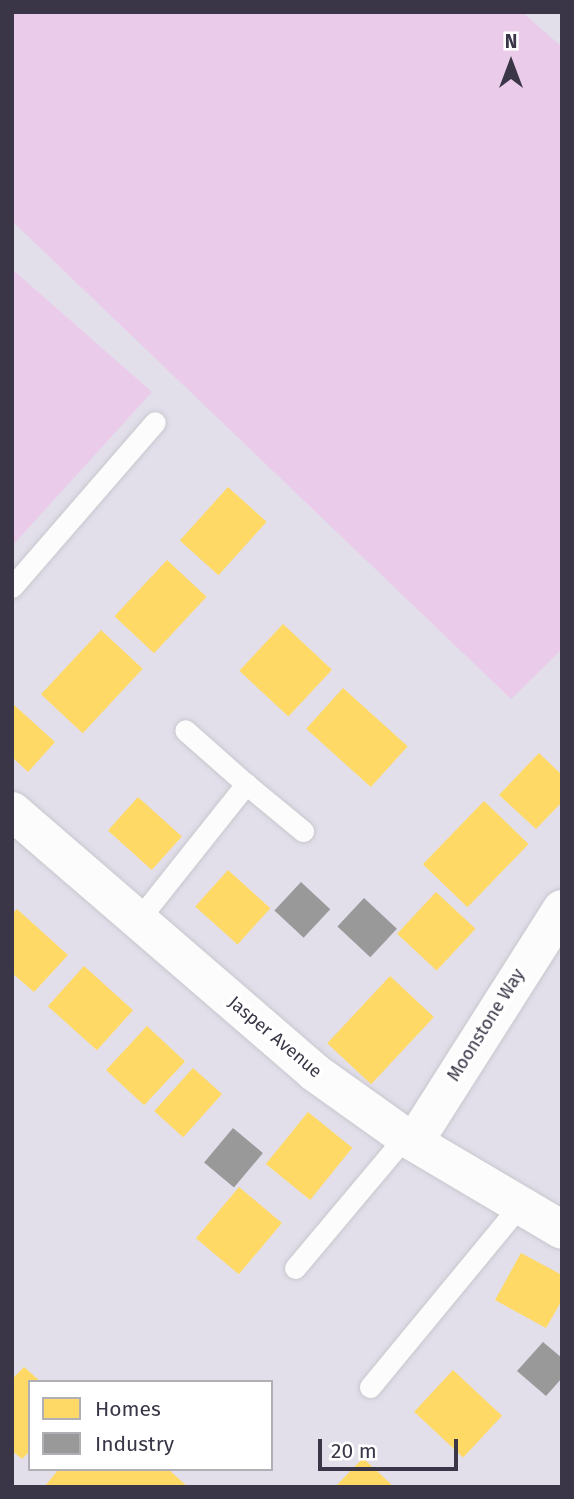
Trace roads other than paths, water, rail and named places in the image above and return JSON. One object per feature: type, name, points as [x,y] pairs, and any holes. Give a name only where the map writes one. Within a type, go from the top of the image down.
[{"type":"street","name":"Jasper Avenue","points":[[12,811],[314,1072],[409,1140],[562,1230]]},
{"type":"street","name":"Moonstone Way","points":[[409,1140],[562,909]]},
{"type":"lane","points":[[12,587],[155,422]]},
{"type":"lane","points":[[185,730],[303,831]]},
{"type":"lane","points":[[138,920],[246,784]]},
{"type":"lane","points":[[295,1268],[409,1140]]},
{"type":"lane","points":[[370,1387],[520,1205]]}]
